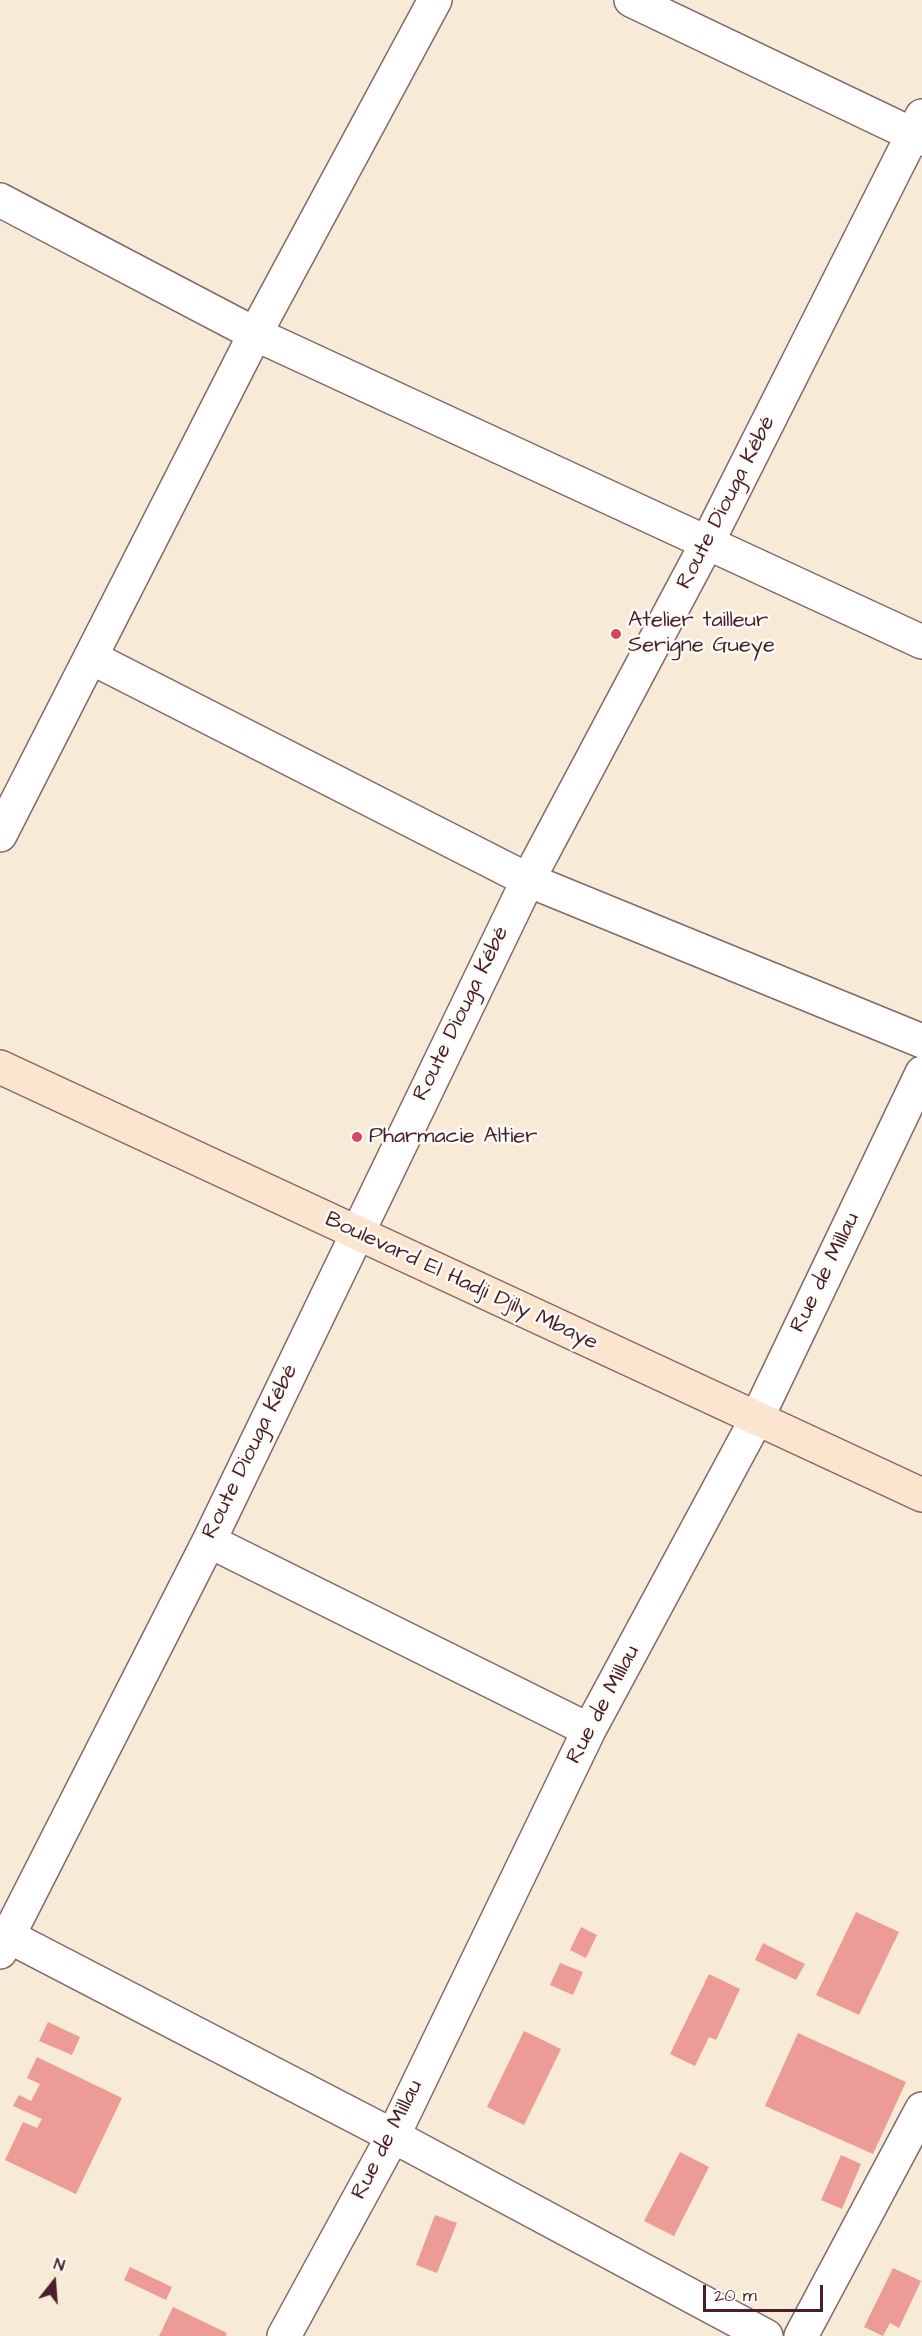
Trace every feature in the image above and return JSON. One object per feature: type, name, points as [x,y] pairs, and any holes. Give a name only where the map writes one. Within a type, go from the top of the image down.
[{"type":"main road","name":"Boulevard El Hadji Djily Mbaye","points":[[0,1068],[922,1496]]},
{"type":"street","points":[[0,835],[255,334],[435,0]]},
{"type":"street","points":[[632,0],[919,130]]},
{"type":"street","name":"Route Diouga Kébé","points":[[3,1940],[209,1541],[355,1234],[528,880],[708,543],[919,130]]},
{"type":"street","points":[[0,200],[255,334],[922,642]]},
{"type":"street","points":[[92,658],[528,880],[922,1041]]},
{"type":"street","name":"Rue de Millau","points":[[284,2336],[393,2136],[589,1730],[757,1418],[922,1073]]},
{"type":"street","points":[[209,1541],[589,1730]]},
{"type":"street","points":[[3,1940],[393,2136],[766,2336]]},
{"type":"street","points":[[801,2336],[922,2109]]},
{"type":"building","points":[[856,1912],[899,1932],[859,2015],[816,1995]]},
{"type":"building","points":[[581,1927],[597,1935],[586,1958],[570,1950]]},
{"type":"building","points":[[763,1943],[805,1964],[796,1980],[755,1960]]},
{"type":"building","points":[[560,1963],[583,1972],[573,1995],[550,1985]]},
{"type":"building","points":[[709,1974],[740,1989],[716,2040],[709,2037],[695,2066],[670,2054]]},
{"type":"building","points":[[48,2022],[80,2037],[72,2055],[39,2041]]},
{"type":"building","points":[[524,2031],[561,2049],[524,2125],[487,2107]]},
{"type":"building","points":[[798,2033],[906,2082],[873,2154],[765,2106]]},
{"type":"building","points":[[37,2057],[122,2098],[76,2194],[5,2160],[23,2122],[37,2128],[42,2119],[13,2106],[19,2095],[31,2101],[40,2084],[27,2078]]},
{"type":"building","points":[[680,2152],[709,2167],[674,2236],[644,2221]]},
{"type":"building","points":[[841,2155],[861,2164],[842,2209],[821,2200]]},
{"type":"building","points":[[435,2215],[457,2223],[437,2273],[416,2265]]},
{"type":"building","points":[[130,2267],[172,2287],[166,2300],[124,2280]]},
{"type":"building","points":[[893,2268],[921,2281],[899,2328],[890,2323],[883,2336],[864,2327]]},
{"type":"building","points":[[173,2307],[227,2333],[226,2336],[159,2336]]},
{"type":"place","name":"Atelier tailleur Serigne Gueye","points":[[616,634]]},
{"type":"place","name":"Pharmacie Altier","points":[[357,1137]]}]
